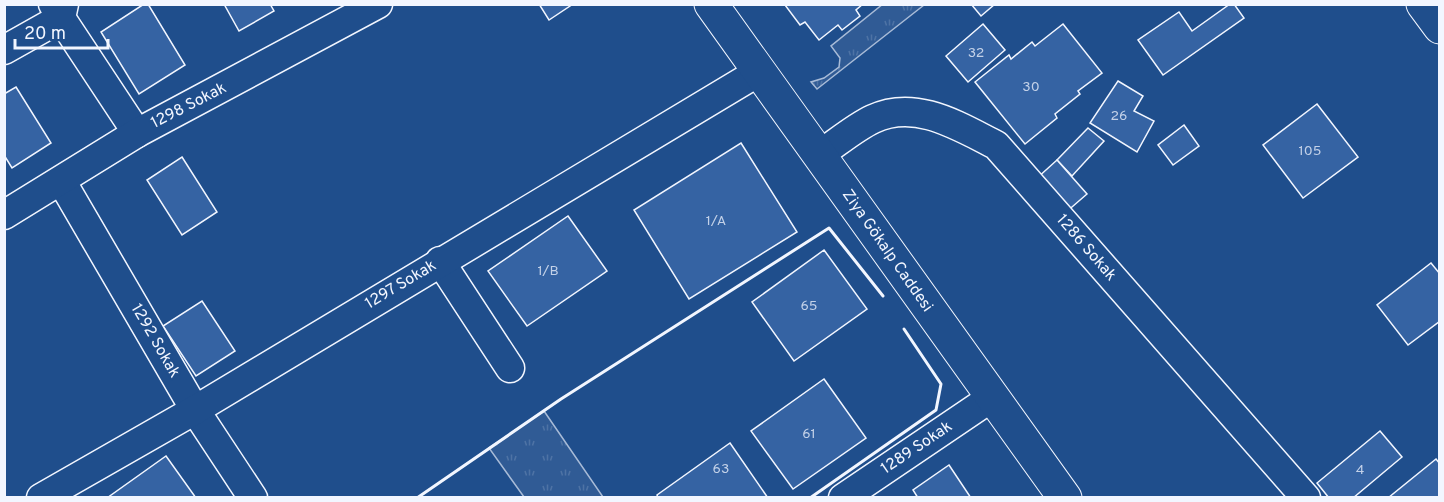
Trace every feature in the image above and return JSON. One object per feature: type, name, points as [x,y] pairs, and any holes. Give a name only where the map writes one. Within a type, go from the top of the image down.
[{"type":"main road","name":"Ziya Gökalp Caddesi","points":[[711,4],[991,398],[1065,498]]},
{"type":"main road","points":[[1423,4],[1440,27]]},
{"type":"street","name":"1298 Sokak","points":[[4,215],[62,182],[137,133],[378,4]]},
{"type":"street","points":[[4,50],[59,9],[137,133]]},
{"type":"street","name":"1297 Sokak","points":[[41,498],[195,410],[760,71]]},
{"type":"street","name":"1286 Sokak","points":[[819,155],[874,119],[904,111],[942,118],[996,145],[1306,498]]},
{"type":"street","name":"1292 Sokak","points":[[62,182],[195,410],[253,498]]},
{"type":"street","points":[[440,261],[510,368]]},
{"type":"street","name":"1289 Sokak","points":[[843,498],[991,398]]},
{"type":"green space","points":[[883,4],[924,5],[817,89],[811,82],[824,78],[839,67],[840,58],[831,46]]},
{"type":"green space","points":[[544,411],[603,497],[524,497],[489,448]]},
{"type":"building","points":[[144,4],[148,4],[185,65],[139,94],[101,32]]},
{"type":"building","points":[[224,4],[270,4],[274,11],[239,31]]},
{"type":"building","points":[[539,4],[573,4],[549,20]]},
{"type":"building","points":[[863,4],[856,10],[860,16],[842,30],[838,25],[819,40],[805,22],[800,25],[785,5]]},
{"type":"building","points":[[971,4],[995,4],[981,16]]},
{"type":"building","points":[[1230,4],[1234,4],[1244,18],[1163,75],[1138,40],[1179,12],[1192,31]]},
{"type":"building","points":[[983,24],[1005,50],[968,82],[946,56]]},
{"type":"building","points":[[1063,24],[1102,73],[1078,91],[1080,94],[1055,114],[1057,118],[1025,144],[975,82],[1009,55],[1011,59],[1032,42],[1035,46]]},
{"type":"building","points":[[1118,81],[1143,96],[1134,111],[1154,121],[1137,152],[1090,123]]},
{"type":"building","points":[[16,87],[51,143],[12,168],[4,155],[4,94]]},
{"type":"building","points":[[1317,104],[1358,157],[1303,198],[1263,145]]},
{"type":"building","points":[[1184,125],[1199,146],[1173,165],[1158,145]]},
{"type":"building","points":[[1088,128],[1104,141],[1072,176],[1057,160]]},
{"type":"building","points":[[741,143],[797,232],[689,299],[634,210]]},
{"type":"building","points":[[182,157],[217,212],[182,235],[147,180]]},
{"type":"building","points":[[1057,160],[1087,194],[1065,213],[1036,179]]},
{"type":"building","points":[[568,216],[607,271],[527,326],[488,271]]},
{"type":"building","points":[[824,250],[867,309],[794,361],[752,302]]},
{"type":"building","points":[[1431,263],[1440,274],[1440,321],[1408,345],[1377,305]]},
{"type":"building","points":[[202,301],[235,351],[196,376],[163,326]]},
{"type":"building","points":[[824,379],[866,438],[793,489],[751,431]]},
{"type":"building","points":[[1380,431],[1402,457],[1353,498],[1329,498],[1317,483]]},
{"type":"building","points":[[730,443],[768,498],[658,498],[657,495]]},
{"type":"building","points":[[166,456],[196,498],[107,498]]},
{"type":"building","points":[[1436,459],[1440,464],[1440,498],[1388,498]]},
{"type":"building","points":[[949,465],[971,498],[918,498],[913,490]]},
{"type":"wall","points":[[417,498],[561,399],[829,228],[883,296]]},
{"type":"wall","points":[[810,498],[936,410],[941,384],[904,329]]}]
